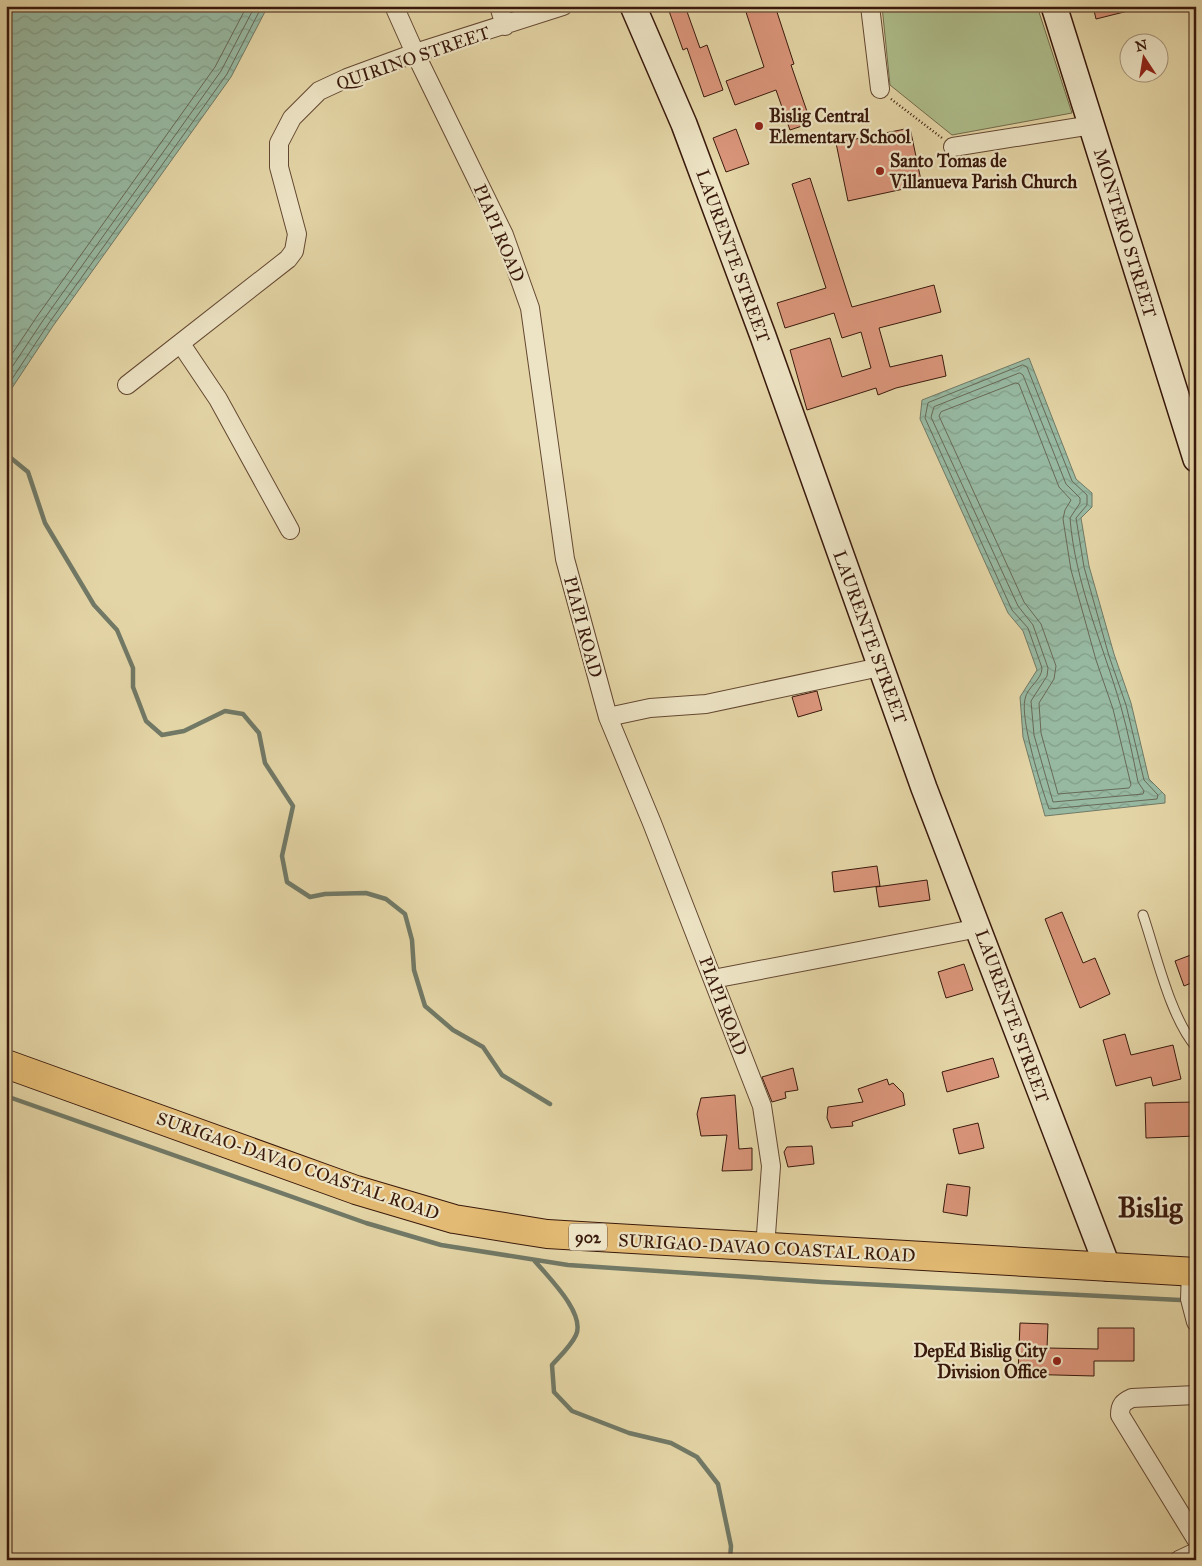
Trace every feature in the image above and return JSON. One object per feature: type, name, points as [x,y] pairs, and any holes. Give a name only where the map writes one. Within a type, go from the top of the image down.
[{"type":"highway","name":"SURIGAO-DAVAO COASTAL ROAD","points":[[6,1064],[356,1190],[454,1219],[547,1234],[1193,1272]]},
{"type":"street","name":"PIAPI ROAD","points":[[394,6],[414,53],[504,235],[530,308],[565,560],[608,717],[762,1106],[771,1166],[765,1248]]},
{"type":"street","points":[[499,6],[505,26]]},
{"type":"street","name":"QUIRINO STREET","points":[[127,385],[288,259],[294,250],[297,234],[278,167],[279,143],[292,118],[319,91],[347,78],[414,53],[505,26],[563,6]]},
{"type":"street","name":"LAURENTE STREET","points":[[633,6],[684,124],[749,299],[880,667],[1108,1268]]},
{"type":"street","points":[[870,6],[880,89]]},
{"type":"street","name":"MONTERO STREET","points":[[1054,6],[1196,459]]},
{"type":"street","points":[[953,147],[1092,125]]},
{"type":"street","points":[[181,344],[218,399],[290,530]]},
{"type":"street","points":[[608,717],[650,708],[706,704],[880,667]]},
{"type":"street","points":[[713,979],[980,928]]},
{"type":"street","points":[[1193,1272],[1190,1299],[1196,1322]]},
{"type":"street","points":[[1196,1395],[1132,1398],[1125,1401],[1120,1407],[1120,1415],[1196,1539]]},
{"type":"street","points":[[1179,1560],[1196,1552]]},
{"type":"lane","points":[[1143,914],[1172,1004],[1188,1038],[1196,1047]]},
{"type":"path","points":[[880,89],[953,147]]},
{"type":"shaded area","points":[[882,6],[1037,6],[1072,113],[952,135],[890,85]]},
{"type":"water","points":[[6,6],[268,6],[231,77],[53,326],[6,397]]},
{"type":"water","points":[[1029,358],[1076,479],[1092,493],[1092,507],[1081,518],[1089,566],[1114,654],[1131,703],[1149,779],[1165,795],[1165,803],[1045,816],[1023,737],[1020,697],[1037,670],[1023,631],[1008,613],[920,419],[922,400]]},
{"type":"building","points":[[685,6],[700,48],[707,45],[723,90],[704,97],[687,48],[683,50],[669,11]]},
{"type":"building","points":[[744,6],[775,6],[794,64],[791,65],[811,123],[790,130],[776,90],[735,105],[726,81],[764,67]]},
{"type":"building","points":[[1093,6],[1128,6],[1128,11],[1096,19]]},
{"type":"building","name":"Santo Tomas de Villanueva Parish Church","points":[[910,128],[922,185],[848,201],[836,143]]},
{"type":"building","points":[[736,129],[749,164],[726,172],[713,138]]},
{"type":"building","points":[[810,178],[852,307],[934,285],[941,312],[879,328],[890,367],[942,355],[946,376],[896,388],[878,395],[876,388],[807,410],[790,350],[830,338],[842,377],[871,368],[861,332],[842,338],[834,313],[785,328],[777,303],[826,288],[792,184]]},
{"type":"building","points":[[817,691],[822,710],[798,717],[792,697]]},
{"type":"building","points":[[877,866],[880,886],[834,892],[832,872]]},
{"type":"building","points":[[927,880],[930,900],[879,907],[876,887]]},
{"type":"building","points":[[1062,912],[1083,963],[1095,958],[1110,994],[1080,1008],[1045,919]]},
{"type":"building","points":[[1196,953],[1196,981],[1184,986],[1175,961]]},
{"type":"building","points":[[964,964],[973,990],[946,998],[938,972]]},
{"type":"building","points":[[1125,1034],[1131,1055],[1173,1045],[1181,1079],[1153,1086],[1151,1077],[1116,1086],[1103,1040]]},
{"type":"building","points":[[993,1058],[999,1077],[947,1092],[942,1072]]},
{"type":"building","points":[[793,1068],[798,1090],[785,1092],[786,1098],[772,1102],[762,1077]]},
{"type":"building","points":[[887,1079],[889,1085],[893,1083],[903,1093],[905,1105],[852,1122],[853,1126],[831,1128],[827,1118],[828,1107],[863,1102],[858,1089]]},
{"type":"building","points":[[735,1095],[739,1149],[752,1148],[752,1170],[722,1171],[727,1135],[701,1136],[697,1114],[701,1098]]},
{"type":"building","points":[[1196,1102],[1196,1136],[1146,1138],[1145,1103]]},
{"type":"building","points":[[978,1123],[984,1148],[959,1154],[953,1129]]},
{"type":"building","points":[[812,1146],[814,1164],[788,1167],[784,1152],[787,1147]]},
{"type":"building","points":[[947,1184],[970,1187],[967,1216],[943,1212]]},
{"type":"building","name":"DepEd Bislig City Division Office","points":[[1020,1323],[1048,1324],[1047,1348],[1098,1349],[1098,1328],[1134,1328],[1134,1361],[1094,1361],[1094,1376],[1018,1374]]},
{"type":"waterway","points":[[6,454],[28,472],[45,523],[94,605],[117,630],[133,668],[133,687],[146,721],[162,735],[184,731],[225,711],[243,714],[259,733],[265,763],[293,806],[282,856],[287,882],[310,897],[325,894],[366,893],[386,899],[405,914],[412,940],[414,970],[425,1006],[453,1030],[483,1047],[502,1075],[550,1104]]},
{"type":"waterway","points":[[6,1096],[366,1223],[441,1245],[568,1265],[822,1282],[1180,1300]]},
{"type":"waterway","points":[[534,1260],[564,1295],[571,1306],[578,1326],[576,1335],[571,1343],[552,1365],[554,1392],[572,1411],[629,1433],[671,1443],[697,1457],[718,1484],[731,1546],[730,1560]]},
{"type":"place","name":"Bislig Central Elementary School","points":[[759,126]]},
{"type":"place","name":"Santo Tomas de Villanueva Parish Church","points":[[880,171]]},
{"type":"place","name":"DepEd Bislig City Division Office","points":[[1057,1361]]},
{"type":"district","name":"Bislig","points":[[1150,1207]]}]
